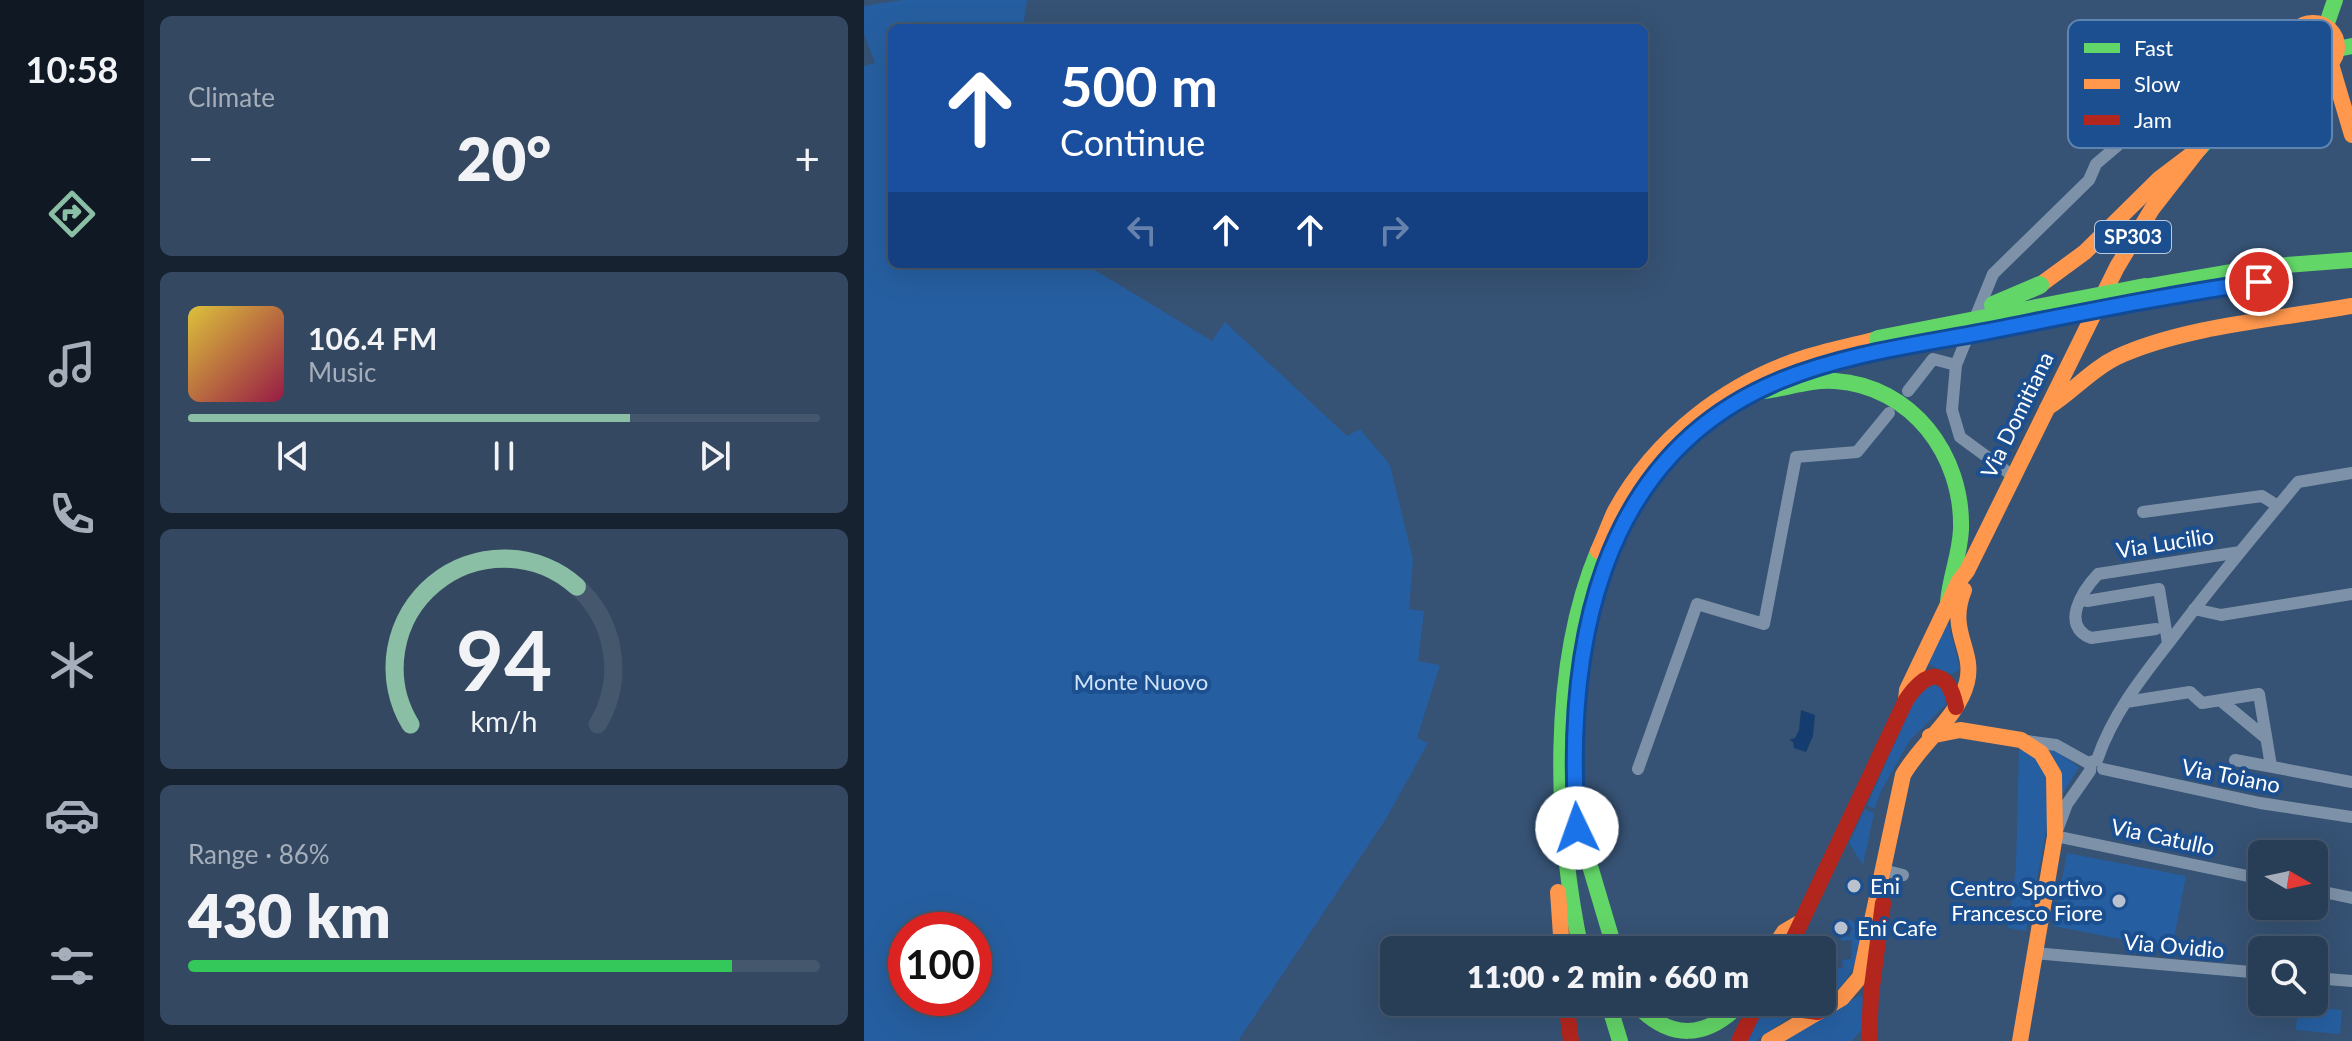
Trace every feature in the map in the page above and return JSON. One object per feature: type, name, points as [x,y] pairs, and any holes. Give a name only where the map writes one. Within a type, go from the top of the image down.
[{"type":"main road","points":[[2328,20],[2335,0]]},
{"type":"main road","points":[[2332,33],[2340,53],[2352,135]]},
{"type":"main road","points":[[1948,325],[1961,316],[2012,299],[2067,267],[2175,163],[2200,148]]},
{"type":"main road","name":"Via Domitiana","points":[[1967,571],[2141,224],[2200,148]]},
{"type":"main road","points":[[1580,936],[1561,757],[1569,655],[1588,573],[1599,543],[1620,500],[1642,469],[1678,429],[1720,397],[1746,382],[1841,345],[1879,345],[2146,294],[2261,267],[2352,260]]},
{"type":"main road","points":[[2146,294],[2352,274]]},
{"type":"main road","points":[[2047,408],[2085,377],[2115,358],[2167,338],[2352,306]]},
{"type":"main road","points":[[1592,936],[1573,854],[1580,675],[1593,600],[1611,548],[1643,489],[1672,454],[1703,426],[1756,392],[1820,365],[1948,325],[2018,318]]},
{"type":"main road","points":[[1756,392],[1822,382],[1857,383],[1888,394],[1923,420],[1937,438],[1947,459],[1956,482],[1961,515],[1958,555],[1948,602]]},
{"type":"main road","points":[[1906,700],[1907,690],[1948,602],[1967,571]]},
{"type":"main road","points":[[1836,1002],[1860,977],[1903,775],[1914,754],[1956,707],[1966,687],[1969,670],[1967,653],[1957,617],[1967,584],[1967,571]]},
{"type":"main road","points":[[1794,936],[1906,700],[1917,684],[1933,677],[1944,680],[1952,688],[1956,707]]},
{"type":"main road","points":[[1930,736],[1968,730],[2027,741],[2043,755],[2054,774],[2056,787],[2051,822],[2055,836],[2020,1041]]},
{"type":"main road","points":[[1561,936],[1558,892],[1573,854]]},
{"type":"main road","points":[[1573,854],[1590,866],[1611,936]]},
{"type":"main road","points":[[1869,1041],[1871,994],[1883,907],[1883,870]]},
{"type":"main road","points":[[1781,936],[1801,922]]},
{"type":"main road","points":[[1568,1016],[1571,1041]]},
{"type":"main road","points":[[1598,1016],[1606,1041]]},
{"type":"main road","points":[[1612,1016],[1620,1041]]},
{"type":"main road","points":[[1644,1016],[1669,1037],[1693,1040],[1713,1035],[1732,1016]]},
{"type":"main road","points":[[1739,1041],[1751,1016]]},
{"type":"main road","points":[[1769,1041],[1811,1016]]},
{"type":"street","points":[[2013,476],[1960,437],[1952,410],[1956,365],[1993,274],[2089,180],[2096,164],[2115,148]]},
{"type":"street","points":[[1908,391],[1933,359],[1956,365]]},
{"type":"street","points":[[1638,769],[1697,604],[1764,624],[1796,457],[1857,452],[1889,413]]},
{"type":"street","name":"Via Lucilio","points":[[2055,836],[2067,804],[2095,766],[2113,723],[2126,702],[2240,552],[2298,482],[2352,473]]},
{"type":"street","points":[[2143,512],[2262,496],[2278,506]]},
{"type":"street","name":"Via Lucilio","points":[[2156,629],[2091,638],[2082,635],[2077,628],[2076,606],[2086,587],[2098,574],[2240,552]]},
{"type":"street","points":[[2087,601],[2159,589],[2168,643]]},
{"type":"street","points":[[2194,609],[2221,615],[2352,594]]},
{"type":"street","points":[[2126,702],[2190,692],[2202,703],[2259,694],[2271,766]]},
{"type":"street","points":[[2220,700],[2266,738]]},
{"type":"street","name":"Via Toiano","points":[[2027,741],[2056,745],[2095,766],[2260,803],[2352,817]]},
{"type":"street","points":[[2235,760],[2352,782]]},
{"type":"street","name":"Via Catullo","points":[[2055,836],[2248,876]]},
{"type":"street","points":[[1883,870],[1903,875]]},
{"type":"street","points":[[2328,893],[2352,898]]},
{"type":"street","name":"Via Ovidio","points":[[2034,953],[2248,972]]},
{"type":"street","points":[[2328,979],[2352,981]]},
{"type":"green space","name":"Monte Nuovo","points":[[902,0],[1027,0],[1024,24],[888,24],[888,268],[1092,268],[1212,341],[1225,322],[1347,436],[1360,429],[1390,465],[1413,560],[1409,609],[1424,611],[1418,661],[1440,665],[1417,738],[1428,743],[1387,817],[1238,1041],[864,1041],[864,66],[875,63],[864,34],[864,6]]},
{"type":"green space","points":[[1948,622],[1960,668],[1955,673],[1947,674],[1928,663]]},
{"type":"green space","points":[[1933,684],[1945,690],[1946,704],[1910,740],[1874,809],[1867,805],[1916,696],[1922,688]]},
{"type":"green space","points":[[2019,747],[2044,766],[2050,789],[2046,828],[2026,931],[2008,928],[2016,867]]},
{"type":"green space","points":[[2046,749],[2057,752],[2079,767],[2062,795]]},
{"type":"green space","points":[[1865,809],[1874,813],[1863,865],[1849,843]]},
{"type":"green space","name":"Centro Sportivo Francesco Fiore","points":[[2067,853],[2186,876],[2172,949],[2053,926]]},
{"type":"green space","points":[[1850,919],[1854,921],[1861,945],[1855,951],[1859,952],[1853,967],[1836,991],[1836,969],[1843,968],[1842,960],[1851,959],[1852,940],[1841,941],[1840,934],[1849,937],[1853,928],[1847,925]]},
{"type":"green space","points":[[1860,995],[1865,1001],[1863,1028],[1852,1041],[1783,1041],[1825,1016],[1836,1016],[1836,1009]]},
{"type":"green space","points":[[2328,1009],[2342,1010],[2340,1034],[2296,1030],[2297,1016],[2328,1016]]},
{"type":"green space","points":[[1757,1016],[1788,1016],[1756,1041],[1745,1041]]},
{"type":"shaded area","points":[[1801,710],[1815,715],[1813,736],[1806,752],[1794,748],[1789,740],[1795,738],[1799,730]]},
{"type":"traffic: fast","points":[[2328,20],[2335,0]]},
{"type":"traffic: fast","points":[[2337,49],[2352,46]]},
{"type":"traffic: fast","points":[[2145,287],[2261,267],[2352,260]]},
{"type":"traffic: fast","points":[[1993,305],[2040,285]]},
{"type":"traffic: fast","points":[[1878,339],[2145,287]]},
{"type":"traffic: fast","points":[[1756,392],[1825,381],[1863,386],[1887,396],[1928,429],[1953,475],[1959,502],[1960,539],[1948,602]]},
{"type":"traffic: fast","points":[[1578,936],[1566,853],[1561,749],[1571,646],[1582,597],[1598,551]]},
{"type":"traffic: fast","points":[[1579,848],[1590,866],[1611,936]]},
{"type":"traffic: fast","points":[[1612,1016],[1620,1041]]},
{"type":"traffic: fast","points":[[1649,1016],[1674,1029],[1688,1031],[1715,1024],[1727,1016]]},
{"type":"traffic: slow","points":[[2332,33],[2337,47]]},
{"type":"traffic: slow","points":[[2332,61],[2337,47]]},
{"type":"traffic: slow","points":[[2332,67],[2352,135]]},
{"type":"traffic: slow","points":[[2040,285],[2085,252],[2159,179],[2200,148]]},
{"type":"traffic: slow","points":[[1906,700],[1907,690],[1959,581],[1967,571],[2117,267],[2152,209],[2198,150]]},
{"type":"traffic: slow","points":[[2047,408],[2107,362],[2143,346],[2232,325],[2352,306]]},
{"type":"traffic: slow","points":[[1598,551],[1615,511],[1631,484],[1672,437],[1696,416],[1722,397],[1777,368],[1816,354],[1878,339]]},
{"type":"traffic: slow","points":[[1769,1041],[1842,998],[1860,977],[1903,775],[1948,719],[1967,682],[1968,660],[1958,617],[1964,590]]},
{"type":"traffic: slow","points":[[1930,736],[1960,730],[2021,740],[2041,753],[2054,775],[2055,836],[2020,1041]]},
{"type":"traffic: slow","points":[[1558,892],[1561,936]]},
{"type":"traffic: slow","points":[[1781,936],[1801,922]]},
{"type":"traffic: jam","points":[[1795,936],[1906,700],[1922,682],[1936,677],[1948,685],[1956,707]]},
{"type":"traffic: jam","points":[[1869,1041],[1871,994],[1883,903]]},
{"type":"traffic: jam","points":[[1568,1016],[1571,1041]]},
{"type":"traffic: jam","points":[[1739,1041],[1751,1016]]},
{"type":"place","name":"Eni","points":[[1854,886]]},
{"type":"place","name":"Centro Sportivo Francesco Fiore","points":[[2119,901]]},
{"type":"place","name":"Eni Cafe","points":[[1841,928]]},
{"type":"route","points":[[1577,828],[1575,755],[1578,699],[1584,643],[1593,600],[1617,534],[1632,507],[1643,489],[1688,438],[1738,401],[1775,382],[1820,365],[2259,282]]}]
